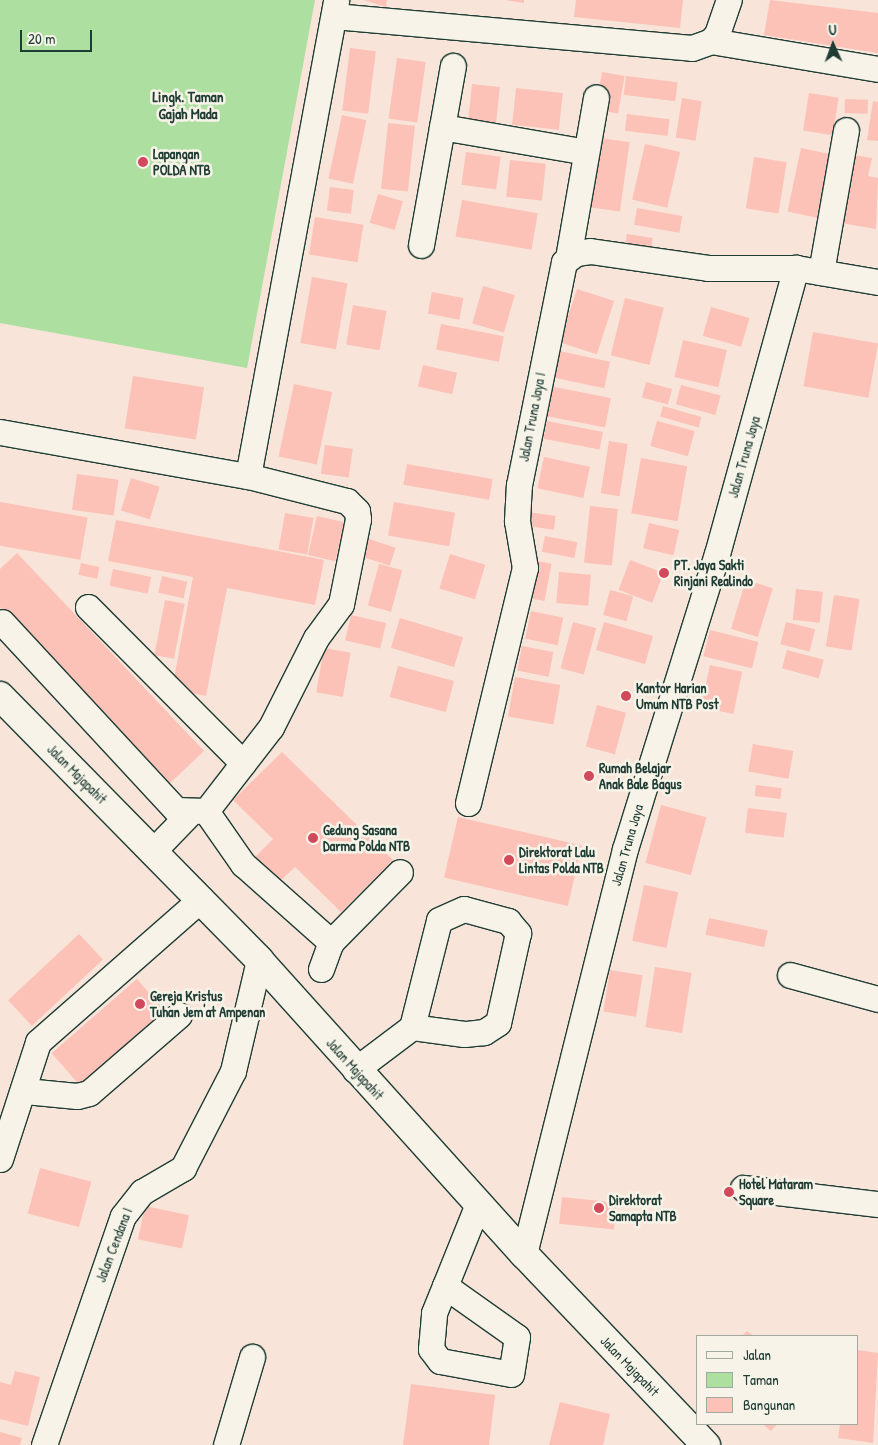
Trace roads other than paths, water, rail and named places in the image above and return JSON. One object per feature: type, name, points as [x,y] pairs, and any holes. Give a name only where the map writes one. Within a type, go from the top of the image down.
[{"type":"main road","name":"Jalan Majapahit","points":[[0,696],[154,850],[259,960],[355,1070],[524,1254],[706,1445]]},
{"type":"street","points":[[711,41],[729,0]]},
{"type":"street","points":[[248,476],[335,8],[684,48],[711,41],[878,68]]},
{"type":"street","points":[[421,245],[453,66]]},
{"type":"street","name":"Jalan Truna Jaya I","points":[[468,803],[525,568],[524,544],[517,521],[519,485],[560,271],[568,258],[596,97]]},
{"type":"street","points":[[442,128],[586,152]]},
{"type":"street","points":[[821,272],[846,130]]},
{"type":"street","points":[[568,258],[590,251],[698,267],[796,268],[878,282]]},
{"type":"street","name":"Jalan Truna Jaya","points":[[524,1254],[625,850],[716,554],[796,268]]},
{"type":"street","points":[[0,432],[248,476],[347,501],[357,511],[358,518],[341,604],[316,638],[272,727],[243,763],[198,812],[154,850]]},
{"type":"street","points":[[88,607],[243,763]]},
{"type":"street","points":[[2,622],[176,810],[198,812],[243,864],[331,942]]},
{"type":"street","points":[[321,969],[331,942],[400,872]]},
{"type":"street","points":[[0,1159],[25,1091],[38,1042],[201,899]]},
{"type":"street","points":[[355,1070],[412,1027],[439,920],[464,909],[508,922],[518,933],[498,1023],[484,1032],[464,1034],[412,1027]]},
{"type":"street","name":"Jalan Cendana I","points":[[44,1445],[123,1216],[142,1192],[183,1168],[233,1071],[259,960]]},
{"type":"street","points":[[790,975],[878,999]]},
{"type":"street","points":[[25,1091],[77,1096],[90,1093],[179,1015]]},
{"type":"street","points":[[743,1188],[878,1204]]},
{"type":"street","points":[[445,1286],[478,1204]]},
{"type":"street","points":[[226,1445],[252,1357]]},
{"type":"place","name":"Lapangan POLDA NTB","points":[[143,162]]},
{"type":"place","name":"PT. Jaya Sakti Rinjani Realindo","points":[[664,573]]},
{"type":"place","name":"Kantor Harian Umum NTB Post","points":[[626,696]]},
{"type":"place","name":"Rumah Belajar Anak Bale Bagus","points":[[589,776]]},
{"type":"place","name":"Gedung Sasana Darma Polda NTB","points":[[313,838]]},
{"type":"place","name":"Direktorat Lalu Lintas Polda NTB","points":[[509,860]]},
{"type":"place","name":"Gereja Kristus Tuhan Jem'at Ampenan","points":[[140,1004]]},
{"type":"place","name":"Hotel Mataram Square","points":[[729,1192]]},
{"type":"place","name":"Direktorat Samapta NTB","points":[[599,1208]]},
{"type":"district","name":"Lingk. Taman Gajah Mada","points":[[188,104]]}]
